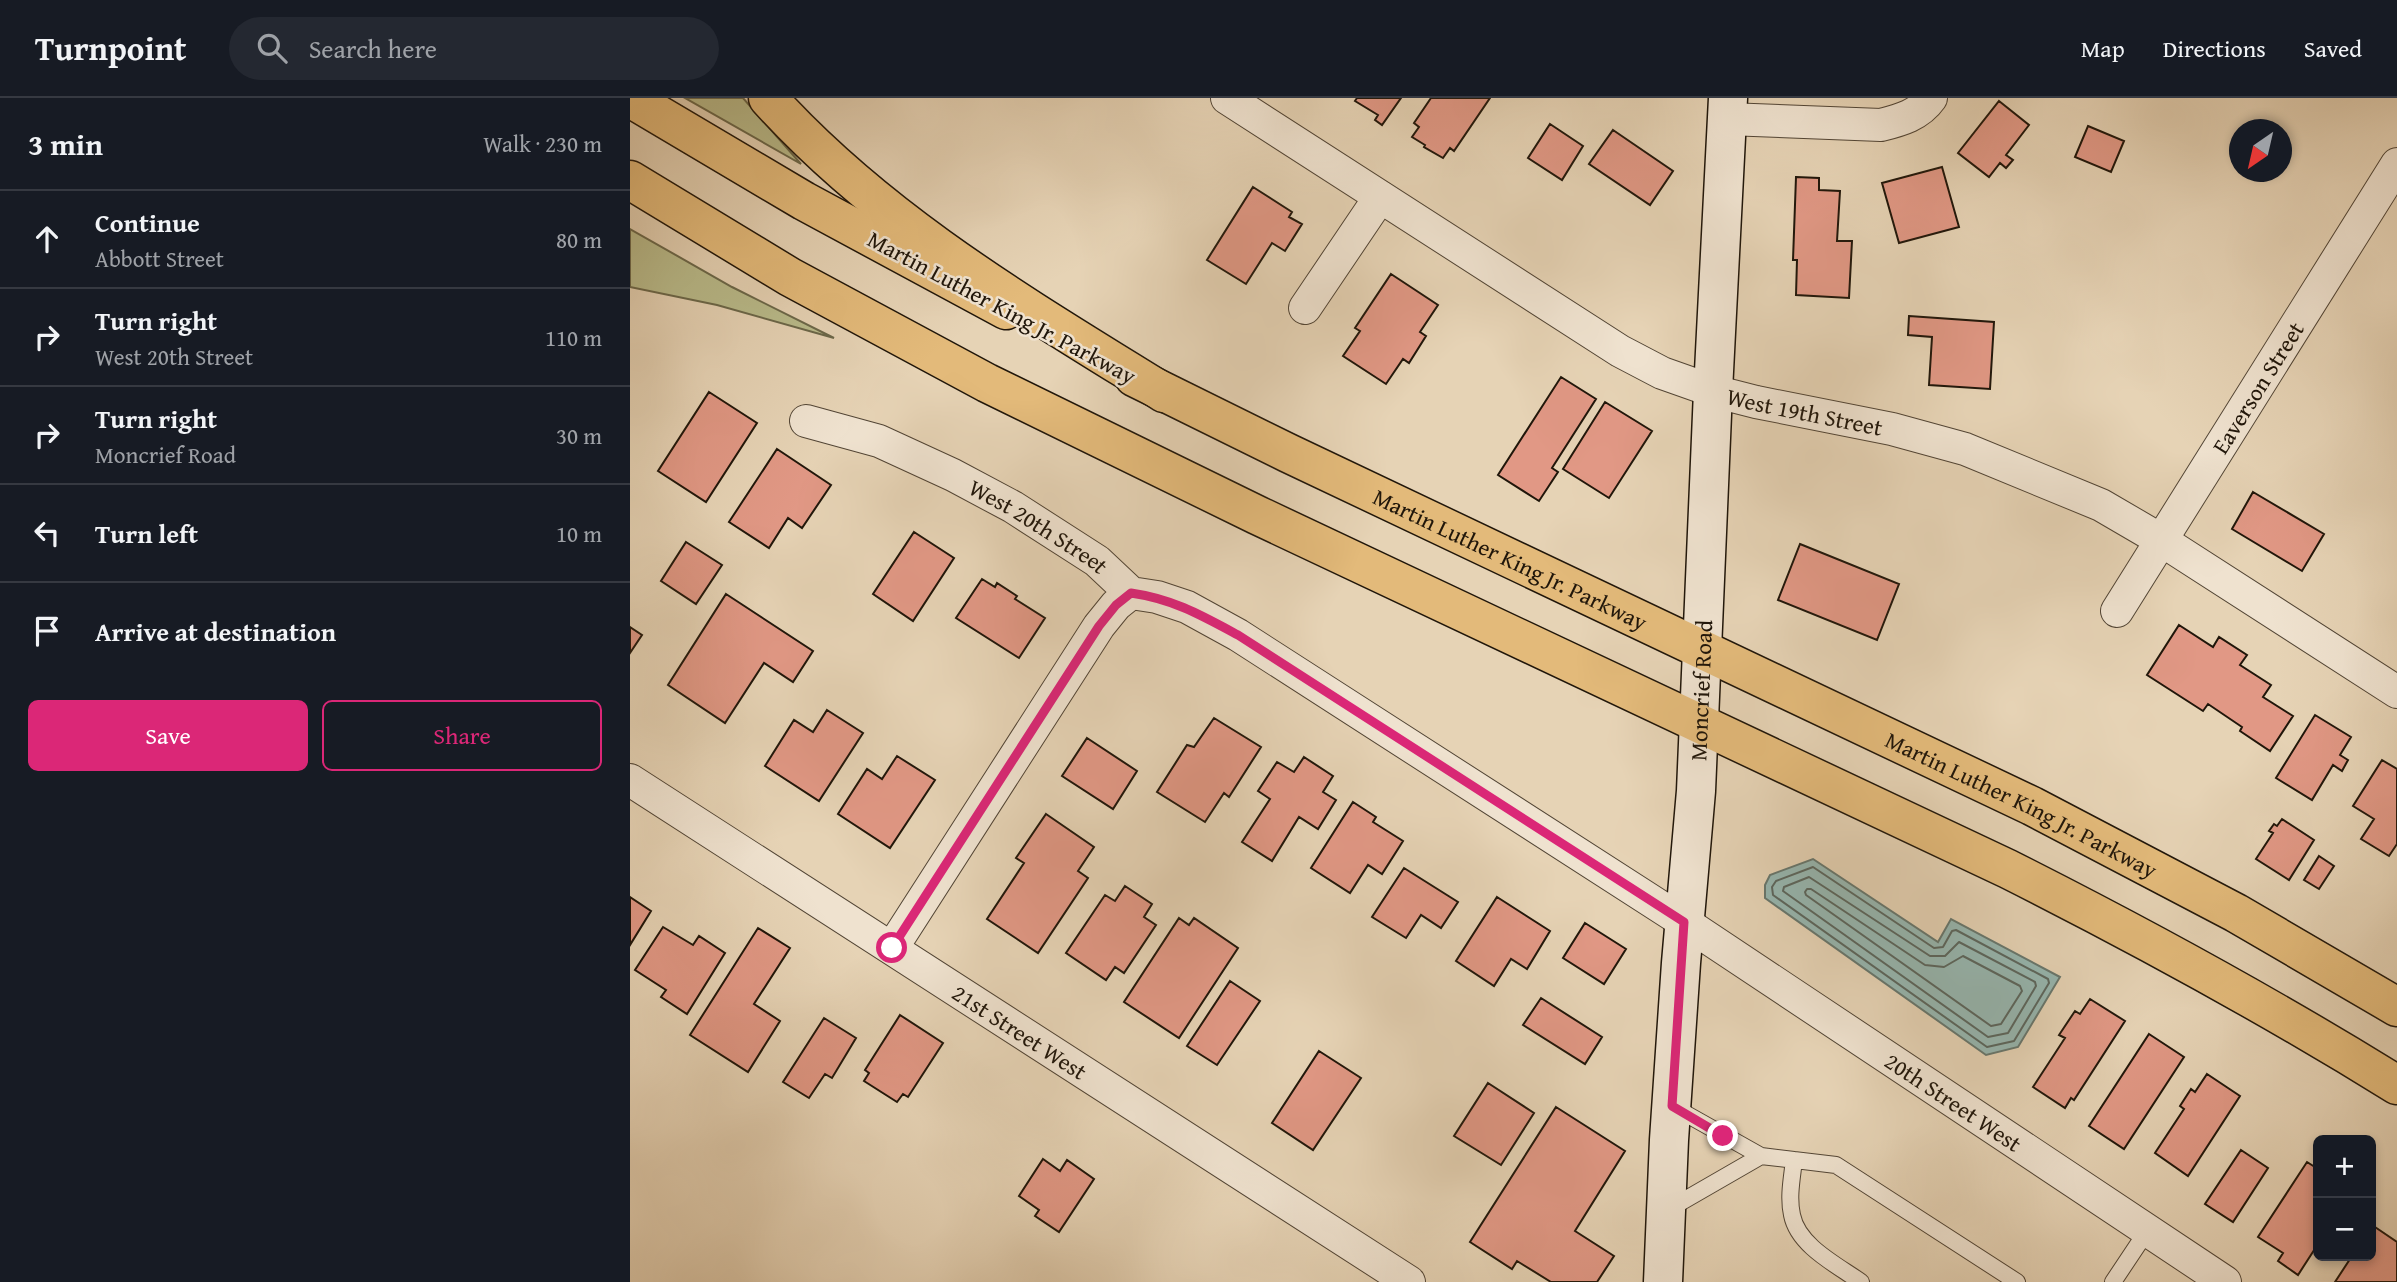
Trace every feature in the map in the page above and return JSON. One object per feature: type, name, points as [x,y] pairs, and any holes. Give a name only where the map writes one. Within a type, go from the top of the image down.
[{"type":"highway","points":[[768,98],[814,144],[901,221],[1012,298],[1164,393]]},
{"type":"highway","name":"Martin Luther King Jr. Parkway","points":[[630,99],[877,241],[1164,393],[2032,806],[2236,913],[2397,1007]]},
{"type":"highway","points":[[630,180],[790,277],[987,383],[1257,515],[2008,869],[2131,931],[2397,1085]]},
{"type":"main road","name":"Moncrief Road","points":[[1663,1282],[1684,922],[1696,790],[1727,108]]},
{"type":"street","name":"West 19th Street","points":[[1227,98],[1620,351],[1662,373],[1755,402],[1892,429],[1965,449],[2101,505],[2161,540],[2397,692]]},
{"type":"street","points":[[1727,108],[1881,125],[1904,120],[1924,107],[1931,98]]},
{"type":"street","name":"Eaverson Street","points":[[2116,611],[2393,181]]},
{"type":"street","points":[[1305,308],[1380,197]]},
{"type":"street","name":"West 20th Street","points":[[806,421],[879,441],[953,475],[1013,507],[1097,561],[1131,593]]},
{"type":"street","points":[[892,948],[1099,626],[1116,605],[1131,593],[1157,597],[1187,607],[1238,635],[1684,922]]},
{"type":"street","name":"21st Street West","points":[[630,780],[1409,1282]]},
{"type":"street","name":"20th Street West","points":[[1684,922],[2225,1282]]},
{"type":"lane","points":[[1672,1106],[1761,1156],[1836,1166],[2017,1282]]},
{"type":"lane","points":[[1666,1211],[1761,1156]]},
{"type":"lane","points":[[1794,1160],[1791,1208],[1801,1236],[1861,1282]]},
{"type":"lane","points":[[2113,1282],[2147,1231]]},
{"type":"green space","points":[[685,98],[743,98],[801,164]]},
{"type":"green space","points":[[630,229],[732,287],[834,338],[717,305],[630,287]]},
{"type":"water","points":[[1813,859],[1938,942],[1951,919],[2060,977],[2018,1047],[1986,1055],[1765,898],[1765,885],[1770,875]]},
{"type":"building","points":[[1357,98],[1401,98],[1382,125],[1375,120],[1378,115],[1355,101]]},
{"type":"building","points":[[1431,98],[1490,98],[1454,151],[1450,148],[1443,158],[1412,137],[1419,127],[1414,123]]},
{"type":"building","points":[[1999,101],[2029,125],[2006,155],[2013,160],[2006,168],[2000,163],[1989,177],[1958,153]]},
{"type":"building","points":[[1550,124],[1583,146],[1562,180],[1528,158]]},
{"type":"building","points":[[2088,126],[2124,141],[2111,172],[2075,157]]},
{"type":"building","points":[[1613,130],[1673,171],[1650,205],[1589,164]]},
{"type":"building","points":[[1942,167],[1959,227],[1899,243],[1882,183]]},
{"type":"building","points":[[1796,177],[1819,178],[1819,190],[1840,191],[1837,241],[1852,241],[1849,298],[1796,295],[1797,260],[1793,260]]},
{"type":"building","points":[[1253,187],[1292,212],[1289,217],[1302,224],[1285,251],[1272,243],[1246,284],[1207,260]]},
{"type":"building","points":[[1391,274],[1438,305],[1420,332],[1426,336],[1409,363],[1403,359],[1386,384],[1343,356],[1360,331],[1355,328]]},
{"type":"building","points":[[1909,316],[1994,322],[1990,389],[1929,385],[1932,337],[1908,335]]},
{"type":"building","points":[[1561,377],[1596,399],[1552,468],[1558,472],[1539,501],[1498,475]]},
{"type":"building","points":[[709,392],[757,423],[706,502],[658,471]]},
{"type":"building","points":[[1605,402],[1652,431],[1609,498],[1563,469]]},
{"type":"building","points":[[777,449],[831,485],[802,528],[788,518],[769,548],[729,522]]},
{"type":"building","points":[[2253,492],[2324,534],[2302,571],[2232,529]]},
{"type":"building","points":[[914,532],[954,558],[913,621],[873,594]]},
{"type":"building","points":[[686,542],[722,565],[696,604],[661,581]]},
{"type":"building","points":[[1800,544],[1899,584],[1877,640],[1778,600]]},
{"type":"building","points":[[982,579],[995,587],[997,583],[1017,596],[1015,599],[1045,618],[1019,658],[956,618]]},
{"type":"building","points":[[726,594],[813,651],[793,682],[764,663],[725,723],[668,685]]},
{"type":"building","points":[[2179,625],[2213,647],[2219,637],[2247,655],[2240,665],[2271,685],[2263,697],[2293,716],[2270,751],[2240,731],[2242,727],[2208,704],[2203,711],[2147,675]]},
{"type":"building","points":[[630,627],[642,635],[630,653]]},
{"type":"building","points":[[827,710],[863,733],[819,801],[765,766],[794,720],[813,732]]},
{"type":"building","points":[[2315,715],[2351,737],[2340,755],[2348,760],[2342,771],[2333,765],[2312,800],[2276,778]]},
{"type":"building","points":[[1214,718],[1261,747],[1229,797],[1224,793],[1205,822],[1157,792],[1187,745],[1194,747]]},
{"type":"building","points":[[1087,738],[1137,771],[1113,809],[1062,776]]},
{"type":"building","points":[[897,756],[935,780],[890,848],[838,814],[867,769],[882,779]]},
{"type":"building","points":[[1304,757],[1333,776],[1323,792],[1336,800],[1318,829],[1299,817],[1272,861],[1242,842],[1270,799],[1258,791],[1277,762],[1294,772]]},
{"type":"building","points":[[2382,760],[2397,769],[2397,844],[2389,856],[2361,839],[2374,819],[2353,806]]},
{"type":"building","points":[[1353,802],[1376,817],[1373,822],[1403,841],[1382,874],[1368,865],[1350,893],[1311,868]]},
{"type":"building","points":[[1046,814],[1094,847],[1078,871],[1088,878],[1038,953],[987,919],[1024,863],[1016,858]]},
{"type":"building","points":[[2282,819],[2314,840],[2289,880],[2256,859],[2273,833],[2269,831]]},
{"type":"building","points":[[2319,856],[2334,866],[2319,889],[2304,880]]},
{"type":"building","points":[[1404,868],[1458,902],[1441,928],[1421,915],[1406,938],[1372,917]]},
{"type":"building","points":[[1125,886],[1152,904],[1144,917],[1156,925],[1124,973],[1115,967],[1106,980],[1066,953],[1105,895],[1115,901]]},
{"type":"building","points":[[630,897],[651,911],[630,945]]},
{"type":"building","points":[[1497,897],[1550,931],[1527,969],[1511,959],[1494,986],[1456,961]]},
{"type":"building","points":[[1179,918],[1189,925],[1194,918],[1238,948],[1179,1038],[1124,1002]]},
{"type":"building","points":[[1585,923],[1626,949],[1604,984],[1563,958]]},
{"type":"building","points":[[663,927],[693,945],[699,936],[725,953],[687,1014],[661,997],[666,990],[635,970]]},
{"type":"building","points":[[758,928],[790,948],[754,1004],[780,1021],[748,1072],[690,1035]]},
{"type":"building","points":[[1230,981],[1260,1001],[1217,1065],[1187,1046]]},
{"type":"building","points":[[1541,998],[1602,1037],[1585,1064],[1523,1025]]},
{"type":"building","points":[[2090,999],[2125,1021],[2074,1100],[2071,1098],[2065,1108],[2033,1087],[2065,1038],[2059,1035],[2075,1011],[2080,1014]]},
{"type":"building","points":[[900,1015],[943,1043],[908,1097],[903,1094],[897,1102],[864,1081],[869,1073],[865,1070]]},
{"type":"building","points":[[824,1018],[856,1038],[832,1078],[825,1074],[809,1098],[783,1082]]},
{"type":"building","points":[[2149,1034],[2184,1057],[2124,1149],[2089,1126]]},
{"type":"building","points":[[1319,1051],[1361,1078],[1313,1150],[1272,1123]]},
{"type":"building","points":[[2207,1074],[2240,1096],[2188,1176],[2155,1153],[2184,1109],[2180,1106],[2191,1089],[2195,1092]]},
{"type":"building","points":[[1488,1083],[1534,1113],[1501,1165],[1454,1136]]},
{"type":"building","points":[[1556,1107],[1625,1151],[1575,1231],[1614,1256],[1597,1282],[1551,1282],[1517,1261],[1512,1269],[1470,1242]]},
{"type":"building","points":[[2241,1150],[2268,1168],[2233,1222],[2205,1204]]},
{"type":"building","points":[[1043,1159],[1060,1171],[1067,1160],[1094,1179],[1059,1232],[1035,1216],[1039,1210],[1019,1196]]},
{"type":"building","points":[[2307,1162],[2313,1166],[2313,1252],[2298,1275],[2278,1261],[2283,1253],[2258,1237]]},
{"type":"building","points":[[2376,1228],[2397,1242],[2397,1282],[2335,1282],[2349,1261],[2376,1261]]},
{"type":"route","points":[[892,948],[1099,626],[1116,605],[1131,593],[1157,597],[1187,607],[1238,635],[1684,922],[1672,1106],[1723,1136]]}]
